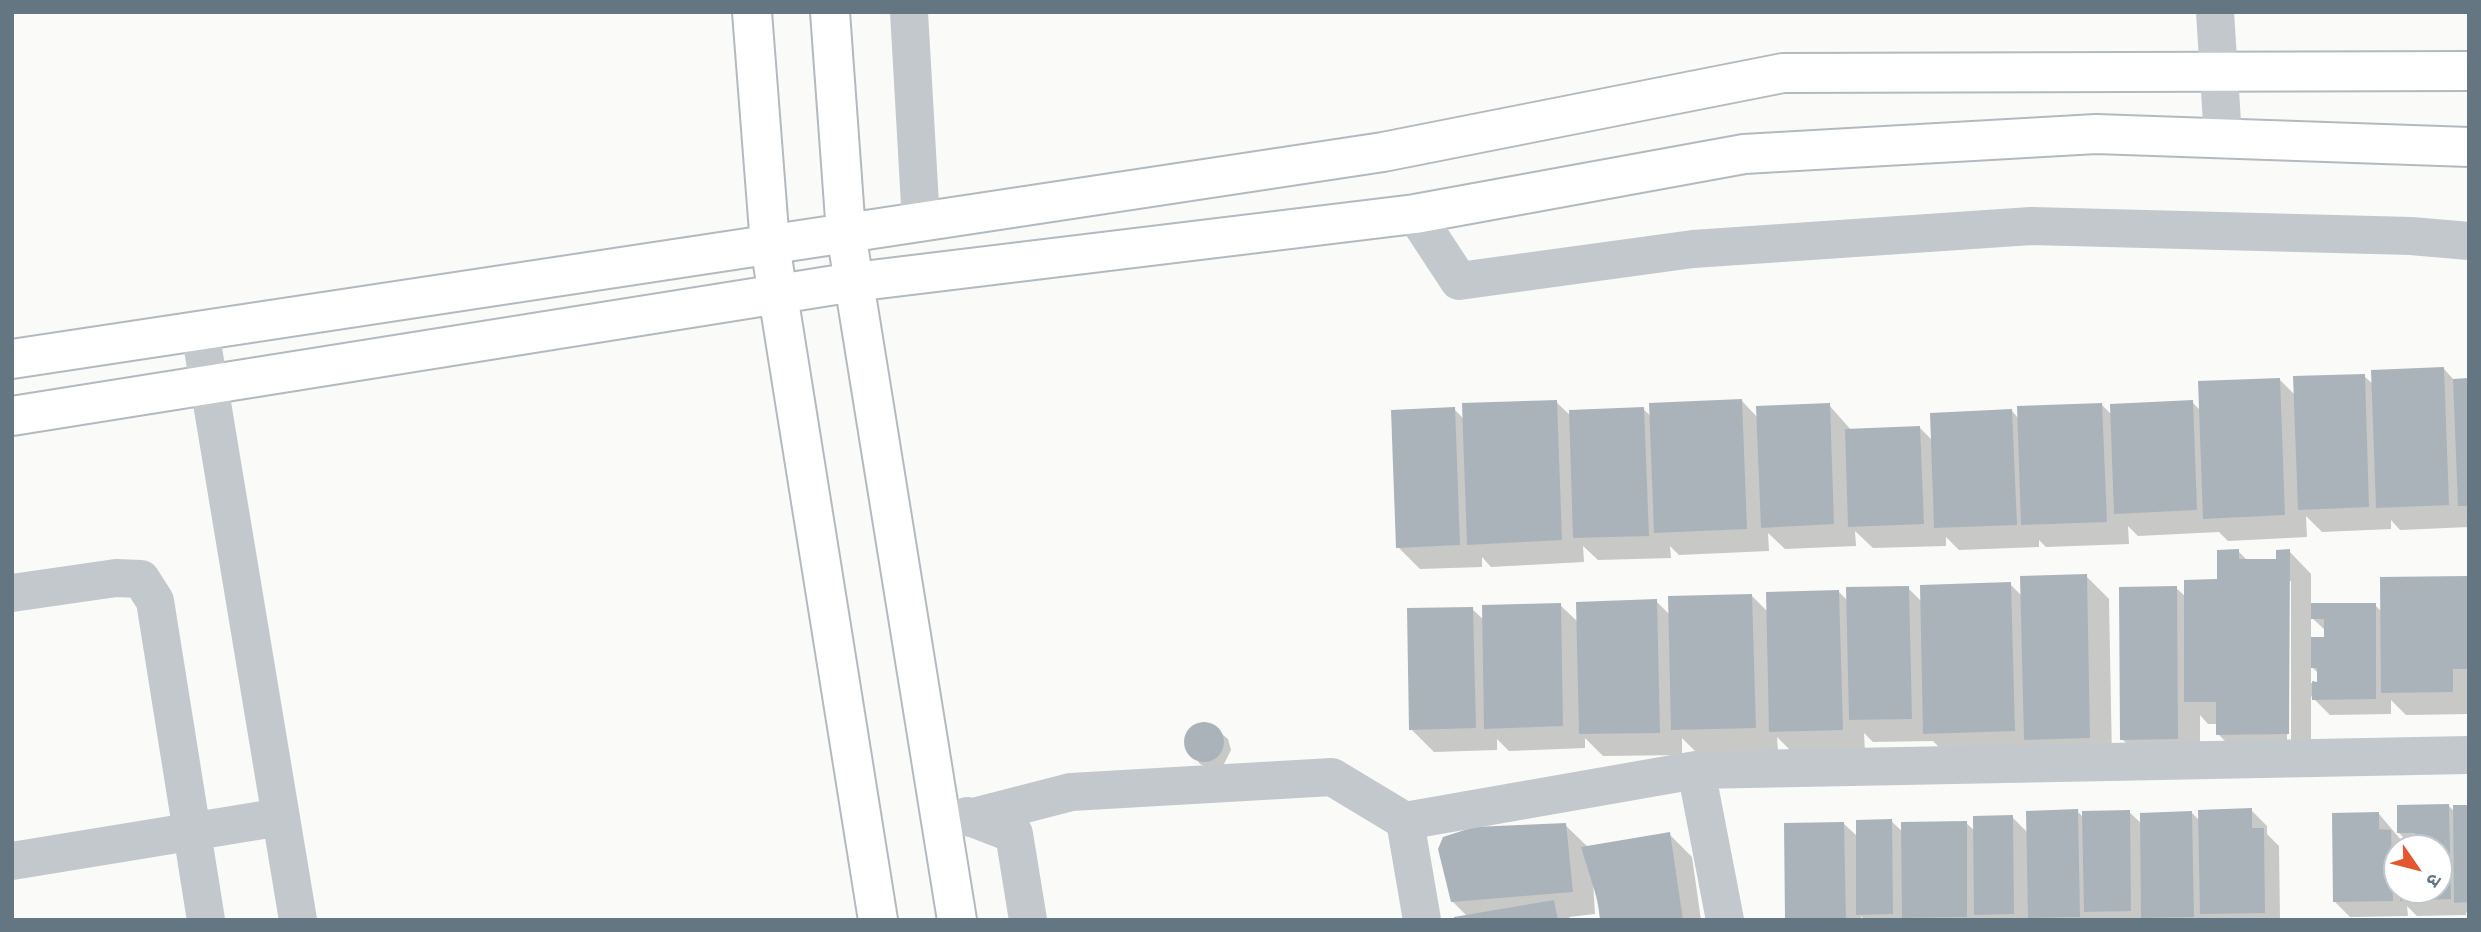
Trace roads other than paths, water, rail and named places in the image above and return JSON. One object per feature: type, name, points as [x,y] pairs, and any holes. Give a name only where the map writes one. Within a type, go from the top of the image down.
[{"type":"street","points":[[752,12],[770,245],[878,920]]},
{"type":"street","points":[[830,12],[846,233],[954,812],[957,920]]},
{"type":"street","points":[[909,12],[921,222]]},
{"type":"street","points":[[2214,12],[2223,138]]},
{"type":"street","points":[[12,359],[1383,152],[1783,74],[2469,71]]},
{"type":"street","points":[[12,416],[854,282],[1415,214],[1744,154],[2096,134],[2469,146]]},
{"type":"street","points":[[1415,214],[1459,281],[1693,249],[2031,226],[2411,236],[2469,241]]},
{"type":"street","points":[[200,331],[298,920]]},
{"type":"street","points":[[12,593],[116,578],[141,579],[155,601],[206,920]]},
{"type":"street","points":[[954,812],[1071,792],[1332,777],[1405,821],[1696,770],[2469,755]]},
{"type":"street","points":[[1696,770],[1725,920]]},
{"type":"street","points":[[954,812],[1014,834],[1028,920]]},
{"type":"street","points":[[12,861],[281,817]]},
{"type":"street","points":[[1405,821],[1422,920]]}]
